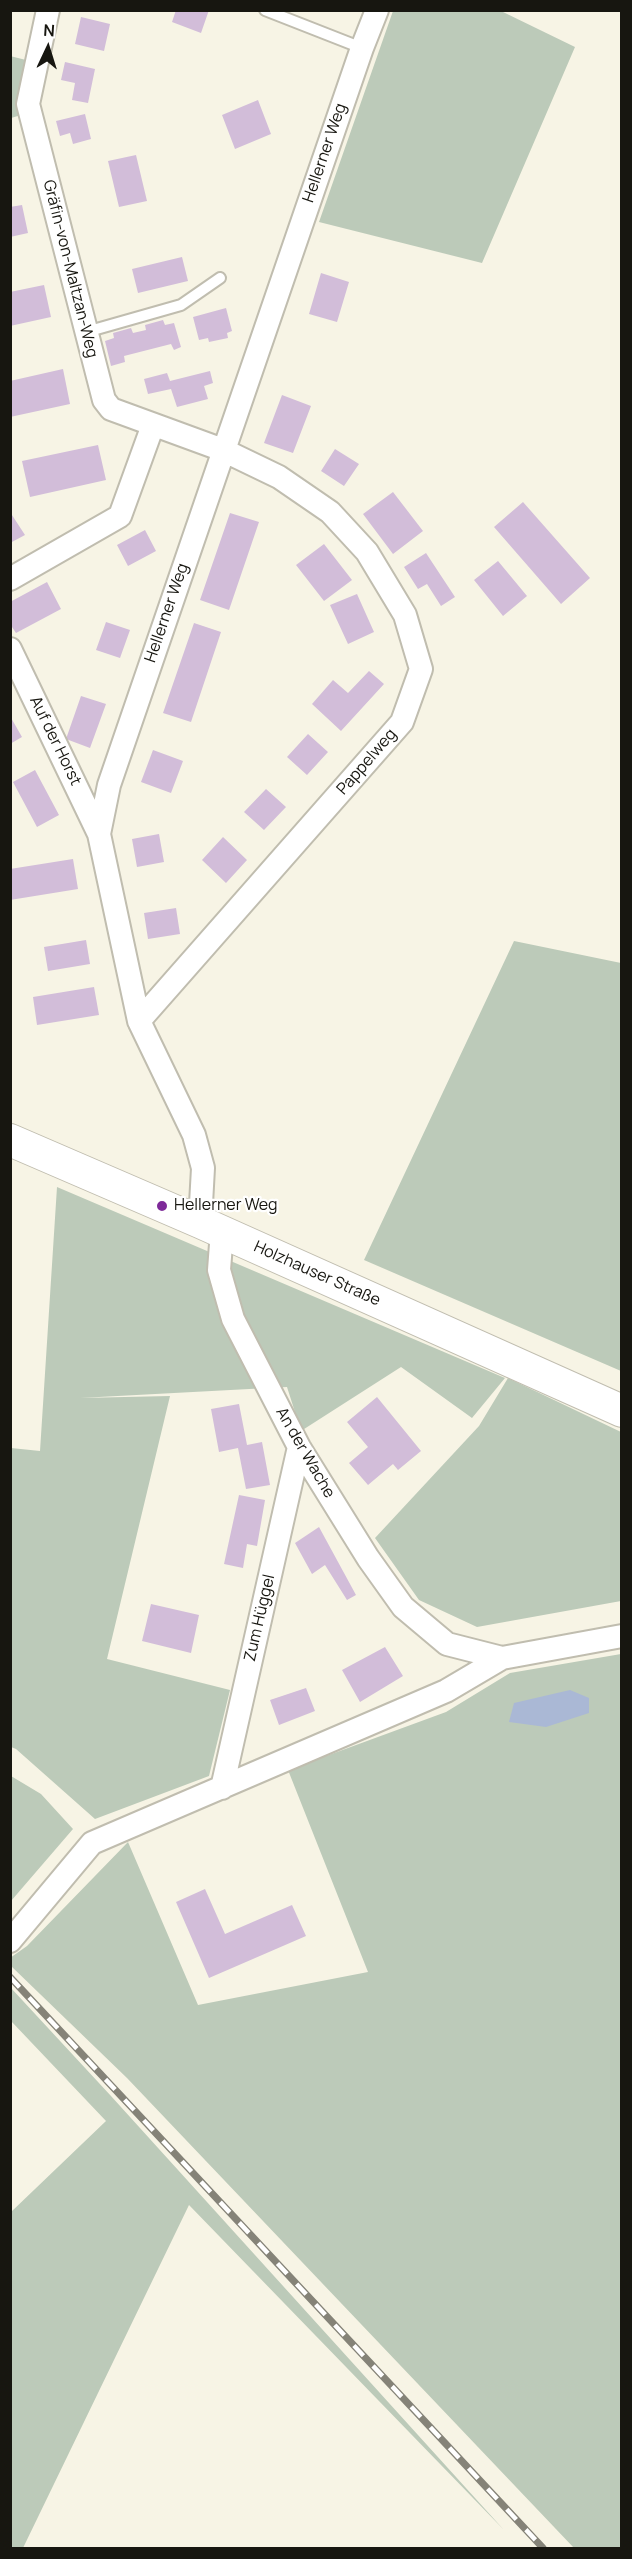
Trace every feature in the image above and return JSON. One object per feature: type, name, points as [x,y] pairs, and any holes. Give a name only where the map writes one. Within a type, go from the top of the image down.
[{"type":"street","name":"Gräfin-von-Maltzan-Weg","points":[[48,10],[28,104],[104,400],[111,409],[223,450]]},
{"type":"street","name":"Hellerner Weg","points":[[211,1227],[202,1168],[194,1135],[139,1021],[99,834],[109,785],[377,10]]},
{"type":"street","points":[[10,579],[120,516],[153,425]]},
{"type":"street","name":"Pappelweg","points":[[139,1021],[402,722],[421,669],[405,615],[367,552],[330,512],[279,477],[223,450]]},
{"type":"street","name":"Auf der Horst","points":[[10,649],[99,834]]},
{"type":"street","name":"Holzhauser Straße","points":[[10,1140],[211,1227],[621,1411]]},
{"type":"street","name":"An der Wache","points":[[211,1227],[219,1270],[233,1319],[298,1447],[368,1558],[403,1607],[447,1644],[502,1658]]},
{"type":"street","name":"Zum Hüggel","points":[[222,1788],[298,1447]]},
{"type":"street","points":[[10,1941],[92,1843],[446,1691],[502,1658],[621,1636]]},
{"type":"lane","points":[[265,10],[362,48]]},
{"type":"lane","points":[[86,332],[181,305],[220,278]]},
{"type":"green space","points":[[393,11],[501,11],[575,47],[482,263],[319,222]]},
{"type":"green space","points":[[10,56],[26,60],[18,97],[21,115],[11,118]]},
{"type":"green space","points":[[514,941],[621,963],[621,1371],[364,1260]]},
{"type":"green space","points":[[57,1187],[505,1378],[472,1418],[401,1367],[301,1431],[287,1387],[80,1398],[170,1396],[107,1659],[230,1690],[209,1776],[95,1819],[11,1747],[11,1448],[40,1451]]},
{"type":"green space","points":[[508,1378],[621,1432],[621,1601],[477,1627],[419,1600],[375,1538],[479,1426]]},
{"type":"green space","points":[[621,1654],[621,2548],[574,2548],[127,2078],[11,1966],[10,1958],[27,1946],[128,1842],[198,2005],[368,1972],[288,1770],[446,1712],[510,1673]]},
{"type":"green space","points":[[11,1776],[41,1794],[73,1829],[11,1901]]},
{"type":"green space","points":[[11,1988],[504,2530],[189,2205],[23,2548],[11,2548],[11,2212],[106,2121],[11,2021]]},
{"type":"water","points":[[570,1690],[589,1698],[589,1713],[546,1727],[509,1722],[514,1703]]},
{"type":"building","points":[[176,10],[209,10],[201,33],[172,22]]},
{"type":"building","points":[[81,17],[110,24],[104,51],[75,44]]},
{"type":"building","points":[[65,62],[95,69],[88,103],[72,100],[75,83],[61,80]]},
{"type":"building","points":[[258,100],[271,134],[235,149],[222,115]]},
{"type":"building","points":[[85,114],[91,139],[73,144],[70,133],[60,136],[56,121]]},
{"type":"building","points":[[136,155],[147,201],[119,207],[108,161]]},
{"type":"building","points":[[22,205],[28,233],[10,237],[10,207]]},
{"type":"building","points":[[182,257],[188,281],[138,293],[132,269]]},
{"type":"building","points":[[321,273],[349,282],[337,322],[309,314]]},
{"type":"building","points":[[44,285],[51,317],[10,326],[10,292]]},
{"type":"building","points":[[226,308],[232,331],[227,333],[228,338],[209,342],[208,338],[199,340],[193,317]]},
{"type":"building","points":[[163,320],[165,325],[174,323],[181,347],[174,350],[171,344],[124,356],[125,362],[111,366],[105,341],[114,338],[113,333],[131,328],[133,333],[146,330],[145,325]]},
{"type":"building","points":[[63,369],[70,404],[10,417],[10,381]]},
{"type":"building","points":[[210,371],[213,383],[204,386],[208,399],[177,407],[171,389],[148,394],[144,379],[167,373],[170,381]]},
{"type":"building","points":[[282,395],[311,406],[293,453],[264,443]]},
{"type":"building","points":[[98,445],[106,480],[30,497],[22,461]]},
{"type":"building","points":[[335,449],[359,464],[344,486],[321,471]]},
{"type":"building","points":[[393,492],[423,531],[393,554],[363,514]]},
{"type":"building","points":[[523,502],[590,578],[561,604],[494,527]]},
{"type":"building","points":[[10,512],[25,535],[10,543]]},
{"type":"building","points":[[230,513],[259,522],[229,610],[200,600]]},
{"type":"building","points":[[145,530],[156,551],[128,566],[117,545]]},
{"type":"building","points":[[324,544],[352,580],[324,601],[296,565]]},
{"type":"building","points":[[426,553],[455,597],[441,606],[427,584],[418,589],[404,567]]},
{"type":"building","points":[[498,561],[527,596],[503,616],[474,580]]},
{"type":"building","points":[[47,582],[61,609],[16,633],[10,624],[10,602]]},
{"type":"building","points":[[357,594],[374,632],[348,644],[330,605]]},
{"type":"building","points":[[106,622],[130,630],[120,658],[96,650]]},
{"type":"building","points":[[194,623],[221,632],[191,722],[163,713]]},
{"type":"building","points":[[369,671],[384,684],[341,731],[312,704],[333,680],[348,693]]},
{"type":"building","points":[[81,696],[106,704],[90,748],[66,739]]},
{"type":"building","points":[[10,716],[22,737],[10,744]]},
{"type":"building","points":[[308,734],[328,752],[307,775],[287,757]]},
{"type":"building","points":[[153,750],[183,761],[171,793],[141,782]]},
{"type":"building","points":[[35,770],[59,815],[37,827],[13,782]]},
{"type":"building","points":[[266,789],[286,807],[264,830],[244,812]]},
{"type":"building","points":[[159,834],[164,862],[137,867],[132,839]]},
{"type":"building","points":[[223,837],[247,860],[226,883],[202,860]]},
{"type":"building","points":[[73,859],[78,889],[10,900],[10,869]]},
{"type":"building","points":[[176,908],[180,934],[148,939],[144,913]]},
{"type":"building","points":[[86,940],[90,964],[48,971],[44,947]]},
{"type":"building","points":[[94,987],[99,1015],[37,1025],[33,997]]},
{"type":"building","points":[[377,1397],[421,1451],[398,1470],[393,1464],[368,1485],[349,1463],[368,1447],[347,1422]]},
{"type":"building","points":[[239,1404],[247,1445],[262,1442],[270,1485],[246,1489],[238,1448],[219,1452],[211,1409]]},
{"type":"building","points":[[239,1495],[265,1500],[257,1546],[247,1544],[243,1568],[224,1564]]},
{"type":"building","points":[[319,1527],[356,1595],[347,1600],[325,1565],[312,1574],[295,1543]]},
{"type":"building","points":[[151,1604],[199,1615],[191,1653],[142,1641]]},
{"type":"building","points":[[385,1647],[403,1676],[360,1702],[342,1670]]},
{"type":"building","points":[[306,1688],[315,1711],[279,1725],[270,1700]]},
{"type":"building","points":[[205,1889],[225,1934],[292,1905],[306,1936],[209,1978],[176,1902]]},
{"type":"railway","points":[[10,1977],[543,2548]]},
{"type":"place","name":"Hellerner Weg","points":[[162,1206]]}]
